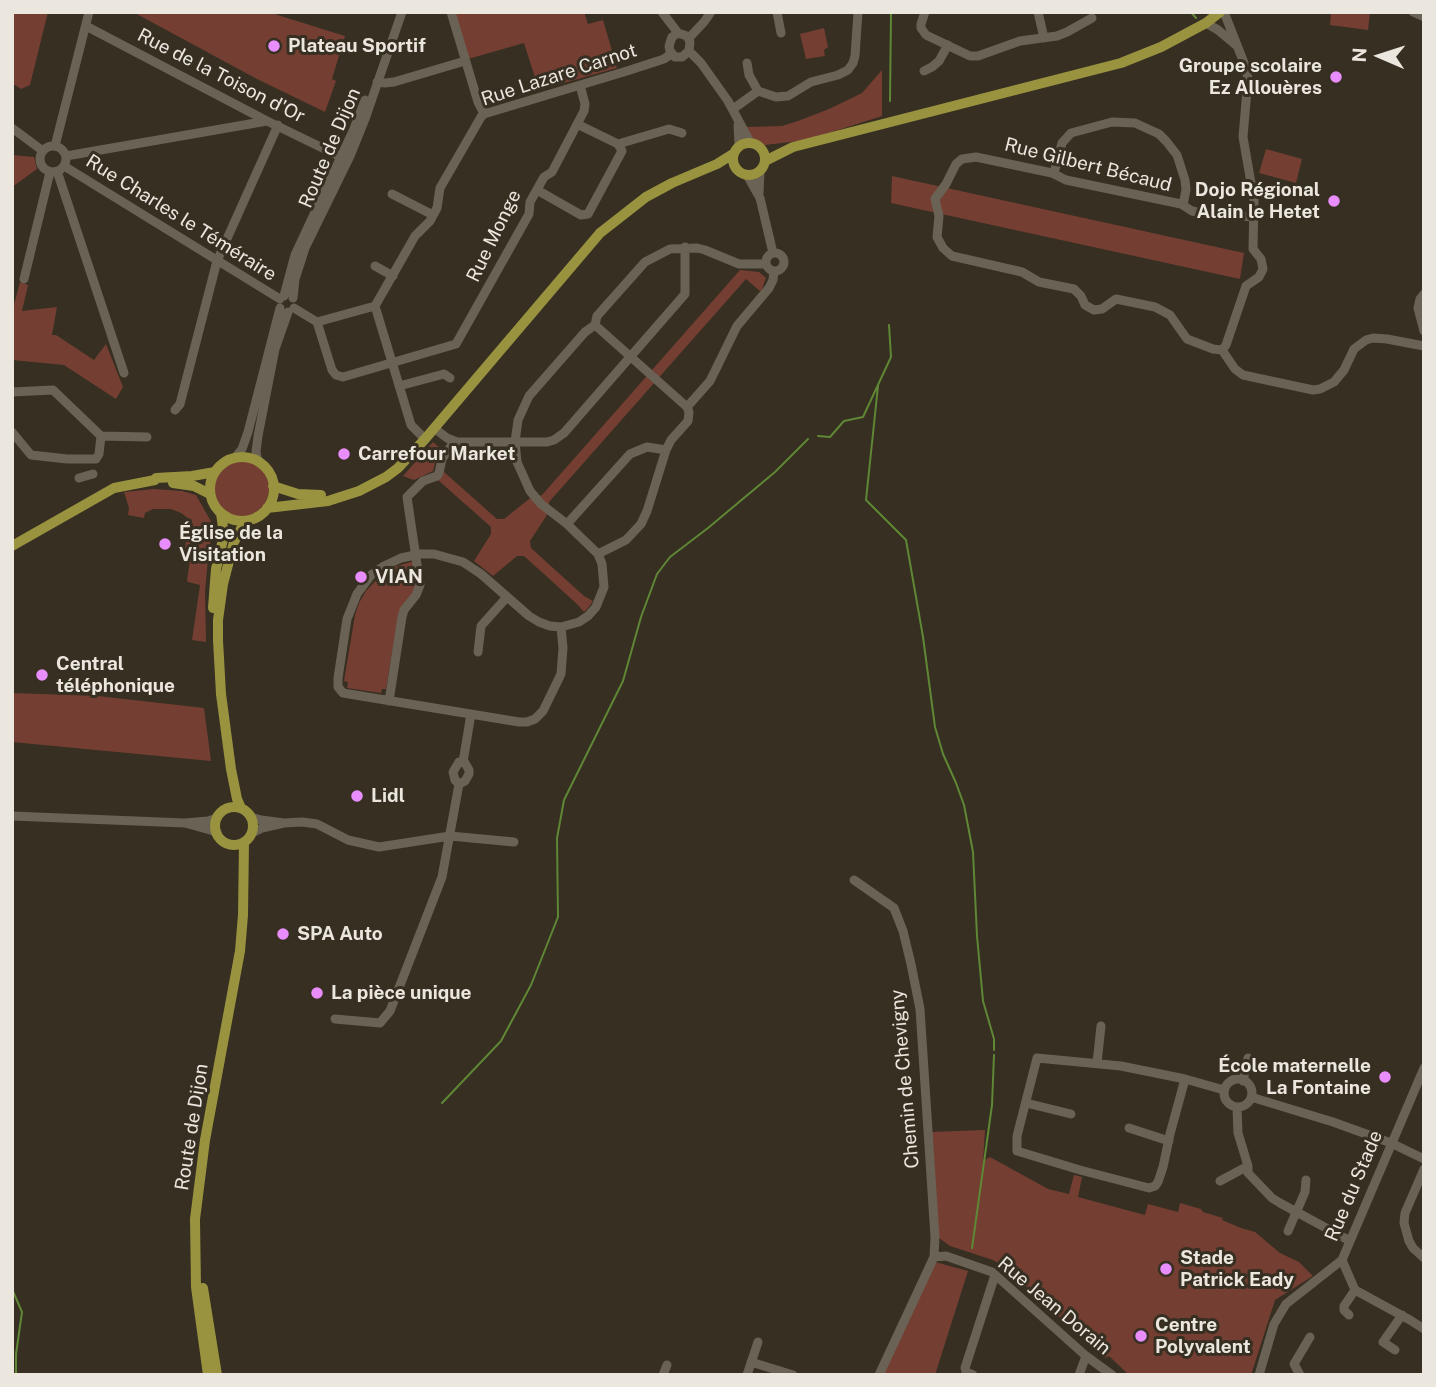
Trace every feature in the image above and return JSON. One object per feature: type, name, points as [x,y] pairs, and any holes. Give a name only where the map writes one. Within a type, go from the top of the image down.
[{"type":"main road","points":[[267,508],[328,501],[359,491],[386,477],[425,439],[600,233],[646,197],[717,164],[741,147],[793,147],[1121,63],[1161,47],[1222,12]]},
{"type":"main road","points":[[741,147],[733,164],[739,172],[747,175],[753,174],[793,147]]},
{"type":"main road","points":[[761,147],[765,156],[762,166]]},
{"type":"main road","points":[[699,173],[736,168]]},
{"type":"main road","points":[[244,457],[258,462],[267,470],[273,486],[272,498],[258,517],[245,521],[232,520],[214,505],[210,483],[221,465],[235,458],[244,457]]},
{"type":"main road","points":[[14,544],[114,488],[156,478],[215,472]]},
{"type":"main road","points":[[155,480],[188,484],[210,494]]},
{"type":"main road","points":[[273,486],[298,494],[317,496],[359,491]]},
{"type":"main road","points":[[221,513],[224,535],[215,581],[212,626],[216,667],[230,769],[237,799],[241,808],[251,817],[253,825],[252,833],[244,842],[236,845],[220,839],[216,823],[221,814],[230,769]]},
{"type":"main road","points":[[220,694],[220,600],[234,542],[245,521]]},
{"type":"main road","points":[[221,814],[232,807],[241,808]]},
{"type":"main road","name":"Route de Dijon","points":[[208,1375],[196,1287],[195,1219],[205,1140],[240,951],[244,842]]},
{"type":"main road","name":"Route de Dijon","points":[[230,844],[243,885]]},
{"type":"main road","points":[[199,1191],[202,1280],[217,1375]]},
{"type":"street","points":[[55,146],[89,12]]},
{"type":"street","name":"Route de Dijon","points":[[258,462],[258,436],[295,255],[353,131],[396,12]]},
{"type":"street","name":"Route de Dijon","points":[[235,458],[242,449],[248,432],[305,248],[365,119],[402,12]]},
{"type":"street","points":[[451,12],[484,114]]},
{"type":"street","points":[[662,12],[678,33]]},
{"type":"street","points":[[689,38],[711,12]]},
{"type":"street","points":[[777,12],[781,33]]},
{"type":"street","points":[[747,63],[749,75],[758,91],[776,97],[788,96],[811,82],[838,75],[848,70],[853,63],[858,12]]},
{"type":"street","points":[[925,12],[921,29],[926,34],[970,56],[978,56],[1020,41],[1068,32],[1091,18]]},
{"type":"street","points":[[1038,12],[1044,37]]},
{"type":"street","points":[[1222,12],[1248,78],[1244,137],[1252,186],[1253,249],[1261,259],[1263,270],[1258,278],[1246,286],[1222,350],[1235,369],[1243,375],[1313,390],[1320,389],[1334,382],[1344,370],[1354,349],[1366,340],[1387,339],[1422,346],[1424,331],[1418,311],[1419,301],[1424,294]]},
{"type":"street","points":[[1413,12],[1424,17]]},
{"type":"street","points":[[1206,23],[1237,47]]},
{"type":"street","name":"Rue de la Toison d'Or","points":[[86,26],[341,157]]},
{"type":"street","points":[[678,33],[689,38],[689,51],[682,57],[671,54],[669,46],[672,37],[678,33]]},
{"type":"street","points":[[924,71],[939,61],[948,45]]},
{"type":"street","points":[[689,51],[701,63],[734,113],[741,147]]},
{"type":"street","name":"Rue Lazare Carnot","points":[[375,306],[415,236],[430,221],[437,208],[440,188],[484,114],[652,63],[671,54]]},
{"type":"street","points":[[377,82],[394,82],[465,61]]},
{"type":"street","name":"Rue Monge","points":[[317,322],[332,370],[343,377],[459,342],[529,214],[530,202],[544,177],[552,172],[584,111],[580,85]]},
{"type":"street","points":[[734,113],[758,91]]},
{"type":"street","points":[[24,279],[59,166],[62,149],[48,147],[41,155],[41,164],[46,170],[59,166],[267,121]]},
{"type":"street","points":[[1054,173],[1062,143],[1071,133],[1112,122],[1135,123],[1159,134],[1177,155],[1185,180],[1183,205]]},
{"type":"street","points":[[537,190],[581,215],[588,214],[622,151],[618,144],[577,124]]},
{"type":"street","points":[[176,410],[180,404],[217,261],[278,125]]},
{"type":"street","points":[[12,128],[43,151]]},
{"type":"street","points":[[618,144],[669,129],[682,133]]},
{"type":"street","points":[[340,176],[341,157]]},
{"type":"street","name":"Rue Gilbert Bécaud","points":[[1222,350],[1187,339],[1174,318],[1163,310],[1116,299],[1102,309],[1094,310],[1085,305],[1074,289],[1039,282],[1022,272],[952,256],[939,241],[939,216],[934,199],[946,184],[956,164],[969,157],[979,157],[1054,173],[1066,180],[1183,205],[1200,213],[1254,217]]},
{"type":"street","points":[[59,166],[124,373]]},
{"type":"street","name":"Rue Charles le Téméraire","points":[[59,166],[286,304]]},
{"type":"street","points":[[760,198],[762,166]]},
{"type":"street","points":[[747,175],[760,198],[773,253]]},
{"type":"street","points":[[392,194],[433,215]]},
{"type":"street","points":[[561,627],[564,648],[561,674],[541,714],[535,719],[523,722],[389,701],[343,693],[338,687],[347,619],[356,594],[378,570],[401,558],[441,555],[463,562],[538,622],[561,627],[583,619],[593,611],[600,601],[604,587],[602,564],[598,554],[567,524],[541,504],[530,491],[517,463],[515,442],[518,420],[529,396],[586,332],[595,326],[597,316],[645,262],[670,249],[685,247],[705,250],[739,264],[782,267],[784,262],[780,255],[773,253]]},
{"type":"street","points":[[389,701],[402,617],[420,585],[407,497],[423,481],[437,476],[442,459],[451,446],[457,443],[547,442],[559,437],[685,294],[685,247]]},
{"type":"street","points":[[687,407],[710,381],[737,326],[769,288],[773,280],[768,257],[773,253]]},
{"type":"street","points":[[375,266],[393,276]]},
{"type":"street","points":[[286,304],[317,322],[375,306],[411,425],[425,439]]},
{"type":"street","points":[[595,326],[687,407],[689,412],[688,421],[666,450],[641,524],[626,540],[598,554]]},
{"type":"street","points":[[399,386],[444,374],[450,377]]},
{"type":"street","points":[[12,392],[53,390],[101,436],[147,437]]},
{"type":"street","points":[[434,428],[457,443]]},
{"type":"street","points":[[12,432],[31,455],[67,459],[96,459],[101,436]]},
{"type":"street","points":[[567,524],[630,454],[647,447],[666,450]]},
{"type":"street","points":[[79,478],[93,474]]},
{"type":"street","points":[[478,652],[481,626],[507,597]]},
{"type":"street","points":[[335,1019],[380,1023],[390,1011],[442,877],[459,784],[465,781],[469,774],[463,762],[471,714]]},
{"type":"street","points":[[185,823],[221,814]]},
{"type":"street","points":[[12,816],[185,823],[217,832]]},
{"type":"street","points":[[251,817],[317,824],[348,840],[379,846],[450,836],[514,842]]},
{"type":"street","points":[[252,833],[284,822]]},
{"type":"street","name":"Chemin de Chevigny","points":[[854,880],[894,908],[911,964],[920,1009],[935,1237],[934,1257]]},
{"type":"street","points":[[1097,1063],[1101,1026]]},
{"type":"street","points":[[1185,1079],[1155,1186],[1149,1188],[1017,1151],[1017,1136],[1037,1058],[1121,1066],[1185,1079],[1224,1090]]},
{"type":"street","points":[[1243,1081],[1248,1058]]},
{"type":"street","name":"Rue du Stade","points":[[1259,1375],[1274,1324],[1286,1304],[1342,1260],[1424,1068]]},
{"type":"street","points":[[1234,1080],[1243,1081],[1251,1089],[1251,1097],[1246,1104],[1233,1106],[1226,1101],[1224,1090],[1234,1080]]},
{"type":"street","points":[[1251,1097],[1306,1112],[1391,1143],[1424,1159]]},
{"type":"street","points":[[1026,1103],[1071,1114]]},
{"type":"street","points":[[1237,1107],[1238,1133],[1248,1173],[1272,1198],[1350,1241]]},
{"type":"street","points":[[1129,1129],[1169,1142]]},
{"type":"street","points":[[1220,1181],[1248,1166]]},
{"type":"street","points":[[1424,1169],[1405,1213],[1404,1223],[1409,1241],[1424,1258]]},
{"type":"street","points":[[1288,1231],[1305,1192],[1306,1180]]},
{"type":"street","points":[[879,1375],[934,1257]]},
{"type":"street","name":"Rue Jean Dorain","points":[[934,1257],[950,1257],[989,1271],[1086,1356],[1112,1375]]},
{"type":"street","points":[[1342,1260],[1354,1290],[1424,1329]]},
{"type":"street","points":[[974,1375],[966,1372],[965,1368],[995,1275]]},
{"type":"street","points":[[1349,1315],[1344,1306],[1354,1290]]},
{"type":"street","points":[[1395,1350],[1383,1342],[1402,1315]]},
{"type":"street","points":[[1300,1375],[1294,1364],[1310,1337]]},
{"type":"street","points":[[747,1375],[758,1342]]},
{"type":"street","points":[[1079,1375],[1086,1356]]},
{"type":"street","points":[[751,1362],[793,1375]]},
{"type":"shaded area","points":[[12,12],[48,12],[30,85],[21,89],[12,83]]},
{"type":"shaded area","points":[[133,12],[268,12],[345,36],[332,79],[336,81],[325,112],[257,79]]},
{"type":"shaded area","points":[[455,12],[584,12],[588,24],[603,20],[617,68],[539,90],[524,43],[468,59]]},
{"type":"shaded area","points":[[1331,12],[1370,12],[1368,30],[1330,25]]},
{"type":"shaded area","points":[[824,28],[828,47],[824,50],[825,56],[806,59],[800,34]]},
{"type":"shaded area","points":[[882,70],[882,116],[807,140],[765,145],[753,140],[746,127],[782,126],[829,109],[862,93]]},
{"type":"shaded area","points":[[1266,149],[1302,159],[1296,183],[1259,173]]},
{"type":"shaded area","points":[[12,155],[34,157],[37,169],[12,187]]},
{"type":"shaded area","points":[[892,176],[1244,253],[1240,279],[891,203]]},
{"type":"shaded area","points":[[740,270],[759,272],[766,278],[762,289],[760,291],[746,279],[549,502],[547,515],[530,541],[531,548],[593,601],[588,608],[584,612],[524,556],[517,556],[493,576],[474,561],[491,534],[491,527],[438,480],[444,472],[497,519],[504,519],[529,499],[542,495]]},
{"type":"shaded area","points":[[20,282],[28,285],[22,311],[57,307],[52,335],[94,360],[106,344],[123,387],[116,399],[64,365],[12,360],[12,312]]},
{"type":"shaded area","points":[[433,442],[442,450],[437,455],[433,471],[414,480],[403,476]]},
{"type":"shaded area","points":[[236,461],[246,461],[261,469],[267,478],[267,500],[261,509],[246,517],[236,517],[218,505],[213,494],[213,484],[225,466]]},
{"type":"shaded area","points":[[154,489],[196,495],[213,525],[205,591],[206,642],[192,640],[200,585],[187,581],[190,559],[194,559],[195,553],[185,550],[188,518],[171,509],[153,509],[145,513],[144,518],[128,515],[129,508],[124,492]]},
{"type":"shaded area","points":[[414,561],[415,589],[399,612],[386,689],[382,689],[381,693],[347,688],[348,682],[344,681],[359,603],[382,574]]},
{"type":"shaded area","points":[[12,693],[98,696],[204,708],[211,761],[12,742]]},
{"type":"shaded area","name":"Stade Patrick Eady","points":[[985,1130],[983,1161],[990,1157],[1048,1189],[1069,1194],[1074,1175],[1082,1177],[1078,1197],[1145,1215],[1148,1204],[1178,1212],[1180,1203],[1201,1209],[1255,1232],[1280,1253],[1299,1262],[1313,1276],[1275,1300],[1251,1375],[1129,1375],[1109,1356],[1105,1358],[1001,1265],[950,1246],[939,1238],[931,1132]]},
{"type":"shaded area","points":[[935,1262],[968,1271],[935,1375],[883,1375]]},
{"type":"waterway","points":[[890,101],[891,12]]},
{"type":"waterway","points":[[1191,12],[1196,18]]},
{"type":"waterway","points":[[818,436],[830,437],[844,421],[863,417],[891,357],[889,325]]},
{"type":"waterway","points":[[878,386],[866,500],[906,540],[935,727],[964,805],[973,852],[983,1001],[994,1039],[994,1050]]},
{"type":"waterway","points":[[442,1103],[501,1041],[531,985],[558,917],[557,838],[564,800],[623,681],[641,617],[657,574],[670,557],[775,472],[808,439]]},
{"type":"waterway","points":[[972,1248],[992,1105],[994,1055]]},
{"type":"waterway","points":[[12,1289],[22,1312],[16,1375]]},
{"type":"place","name":"Plateau Sportif","points":[[274,46]]},
{"type":"place","name":"Groupe scolaire Ez Allouères","points":[[1336,77]]},
{"type":"place","name":"Dojo Régional Alain le Hetet","points":[[1334,201]]},
{"type":"place","name":"Carrefour Market","points":[[344,454]]},
{"type":"place","name":"Église de la Visitation","points":[[165,544]]},
{"type":"place","name":"VIAN","points":[[361,577]]},
{"type":"place","name":"Central téléphonique","points":[[42,675]]},
{"type":"place","name":"Lidl","points":[[357,796]]},
{"type":"place","name":"SPA Auto","points":[[283,934]]},
{"type":"place","name":"La pièce unique","points":[[317,993]]},
{"type":"place","name":"École maternelle La Fontaine","points":[[1385,1077]]},
{"type":"place","name":"Stade Patrick Eady","points":[[1166,1269]]},
{"type":"place","name":"Centre Polyvalent","points":[[1141,1336]]}]
